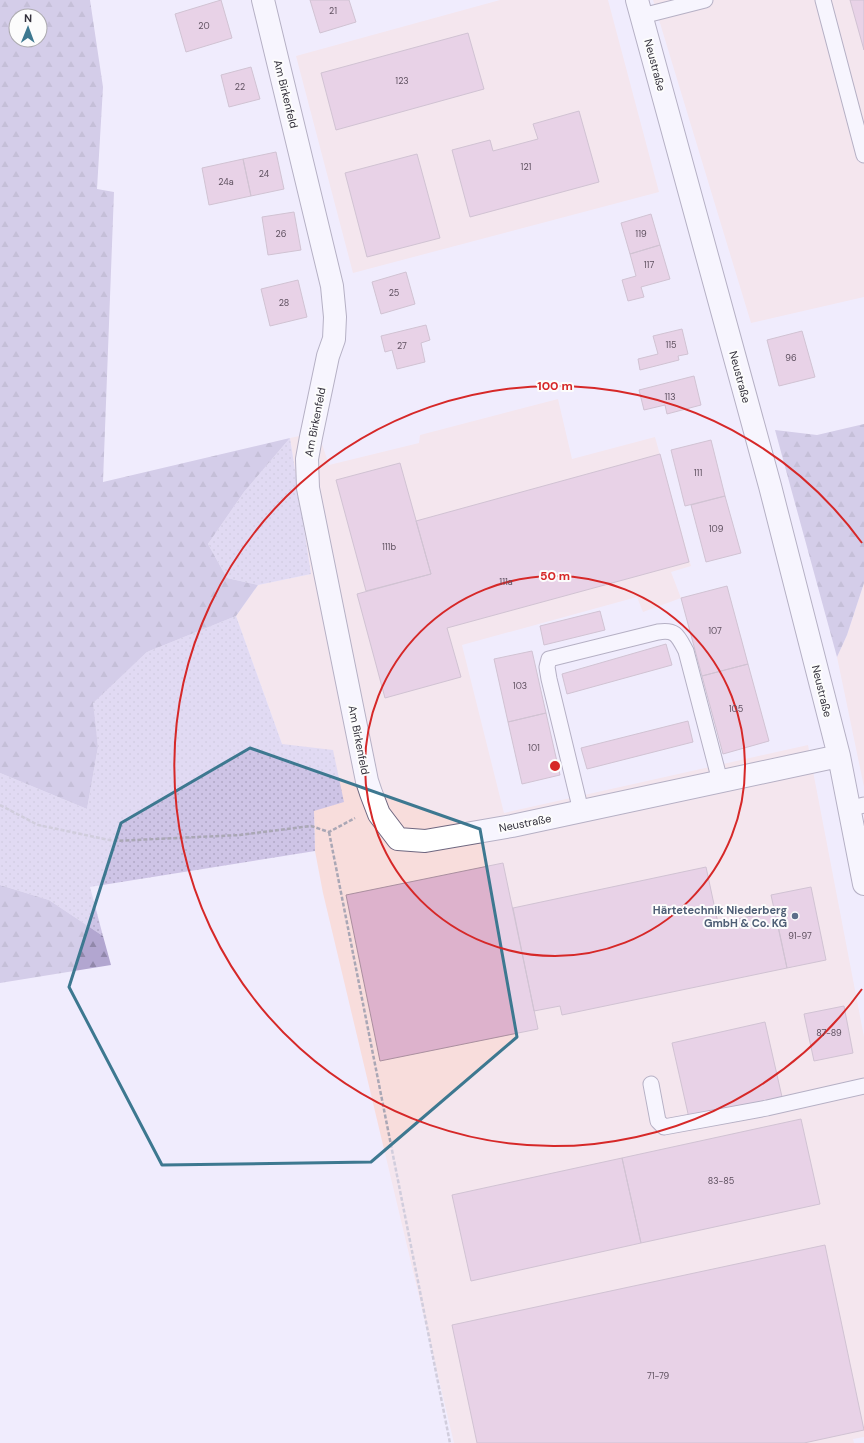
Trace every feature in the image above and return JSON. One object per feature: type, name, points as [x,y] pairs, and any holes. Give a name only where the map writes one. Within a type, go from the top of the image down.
[{"type":"street","name":"Am Birkenfeld","points":[[263,0],[332,286],[335,317],[334,338],[315,416],[307,459],[308,488],[367,781],[380,814],[398,839]]},
{"type":"street","name":"Neustraße","points":[[639,8],[770,486],[839,756],[856,807],[864,884]]},
{"type":"street","name":"Neustraße","points":[[398,839],[425,841],[512,826],[839,756]]},
{"type":"lane","points":[[639,8],[705,0]]},
{"type":"lane","points":[[823,0],[864,155]]},
{"type":"lane","points":[[581,811],[549,679],[547,667],[549,659],[667,630],[678,635],[686,651],[720,782]]},
{"type":"lane","points":[[650,1084],[658,1121],[664,1127],[767,1108],[864,1086]]},
{"type":"path","points":[[0,805],[38,825],[114,841],[240,835],[311,826],[329,832],[355,818]]},
{"type":"path","points":[[329,832],[450,1443]]},
{"type":"highlighted area","points":[[250,748],[480,829],[517,1037],[371,1162],[162,1165],[69,987],[121,823]]},
{"type":"shaded area","points":[[500,0],[608,0],[659,192],[353,273],[296,56]]},
{"type":"shaded area","points":[[653,0],[864,0],[864,297],[751,323]]},
{"type":"shaded area","points":[[558,399],[572,459],[655,437],[691,566],[671,572],[681,598],[643,612],[637,597],[462,645],[504,813],[808,745],[864,1037],[864,1437],[853,1439],[854,1443],[454,1443],[323,893],[315,851],[314,811],[282,744],[236,616],[258,585],[311,574],[290,438],[318,432],[329,465],[419,443],[420,435]]},
{"type":"shaded area","points":[[290,438],[311,574],[258,585],[227,578],[208,544],[244,492]]},
{"type":"shaded area","points":[[864,583],[864,787],[837,657],[847,635]]},
{"type":"shaded area","points":[[236,616],[282,744],[333,750],[344,802],[314,811],[315,851],[90,887],[103,936],[49,900],[0,885],[0,773],[87,809],[98,747],[92,703],[147,652]]},
{"type":"green space","points":[[0,0],[90,0],[103,87],[97,189],[114,192],[103,482],[290,438],[244,492],[208,544],[227,578],[258,585],[236,616],[147,652],[93,703],[98,747],[87,809],[0,773]]},
{"type":"green space","points":[[864,424],[864,583],[847,635],[837,657],[775,430],[817,435]]},
{"type":"green space","points":[[0,885],[49,900],[103,936],[111,965],[0,983]]},
{"type":"building","points":[[221,0],[232,38],[186,52],[175,14]]},
{"type":"building","points":[[310,0],[349,0],[356,22],[320,33]]},
{"type":"building","points":[[850,0],[864,0],[864,50]]},
{"type":"building","points":[[468,33],[484,89],[336,130],[321,73]]},
{"type":"building","points":[[251,67],[260,99],[229,107],[221,75]]},
{"type":"building","points":[[579,111],[599,182],[470,217],[452,150],[490,140],[493,151],[538,139],[533,124]]},
{"type":"building","points":[[276,152],[284,189],[251,196],[243,159]]},
{"type":"building","points":[[417,154],[440,238],[367,257],[345,173]]},
{"type":"building","points":[[243,159],[251,196],[209,205],[202,168]]},
{"type":"building","points":[[294,212],[301,250],[268,255],[262,217]]},
{"type":"building","points":[[651,214],[660,245],[630,254],[621,223]]},
{"type":"building","points":[[660,245],[670,279],[641,287],[644,297],[628,301],[622,280],[636,276],[630,254]]},
{"type":"building","points":[[406,272],[415,304],[381,314],[372,282]]},
{"type":"building","points":[[298,280],[307,317],[270,326],[261,289]]},
{"type":"building","points":[[426,325],[430,340],[421,343],[425,362],[397,369],[392,350],[385,352],[381,336]]},
{"type":"building","points":[[682,329],[688,354],[678,356],[679,360],[640,370],[638,359],[658,354],[653,336]]},
{"type":"building","points":[[802,331],[815,377],[779,386],[767,340]]},
{"type":"building","points":[[694,376],[701,405],[667,414],[665,405],[644,410],[639,390]]},
{"type":"building","points":[[711,440],[725,496],[685,506],[671,450]]},
{"type":"building","points":[[660,454],[689,562],[447,628],[461,677],[385,698],[357,594],[431,574],[416,521]]},
{"type":"building","points":[[400,463],[431,574],[366,591],[336,480]]},
{"type":"building","points":[[725,496],[741,553],[706,562],[691,505]]},
{"type":"building","points":[[727,586],[748,664],[702,676],[681,598]]},
{"type":"building","points":[[600,611],[605,630],[544,645],[540,626]]},
{"type":"building","points":[[666,644],[672,665],[567,694],[562,674]]},
{"type":"building","points":[[532,651],[546,713],[508,722],[494,659]]},
{"type":"building","points":[[748,664],[769,741],[723,754],[702,676]]},
{"type":"building","points":[[546,713],[560,775],[522,784],[508,722]]},
{"type":"building","points":[[688,721],[693,742],[587,769],[581,748]]},
{"type":"building","points":[[503,863],[538,1029],[380,1061],[346,895]]},
{"type":"building","points":[[706,867],[718,923],[775,911],[787,968],[562,1015],[560,1006],[534,1011],[513,908]]},
{"type":"building","points":[[811,887],[826,960],[787,968],[771,895]]},
{"type":"building","points":[[844,1006],[853,1053],[814,1061],[804,1014]]},
{"type":"building","points":[[765,1022],[782,1097],[689,1118],[672,1043]]},
{"type":"building","points":[[801,1119],[820,1204],[641,1243],[622,1158]]},
{"type":"building","points":[[622,1158],[641,1243],[471,1281],[452,1195]]},
{"type":"building","points":[[825,1245],[864,1430],[804,1443],[477,1443],[452,1325]]},
{"type":"place","name":"Härtetechnik Niederberg GmbH & Co. KG","points":[[795,916]]}]
